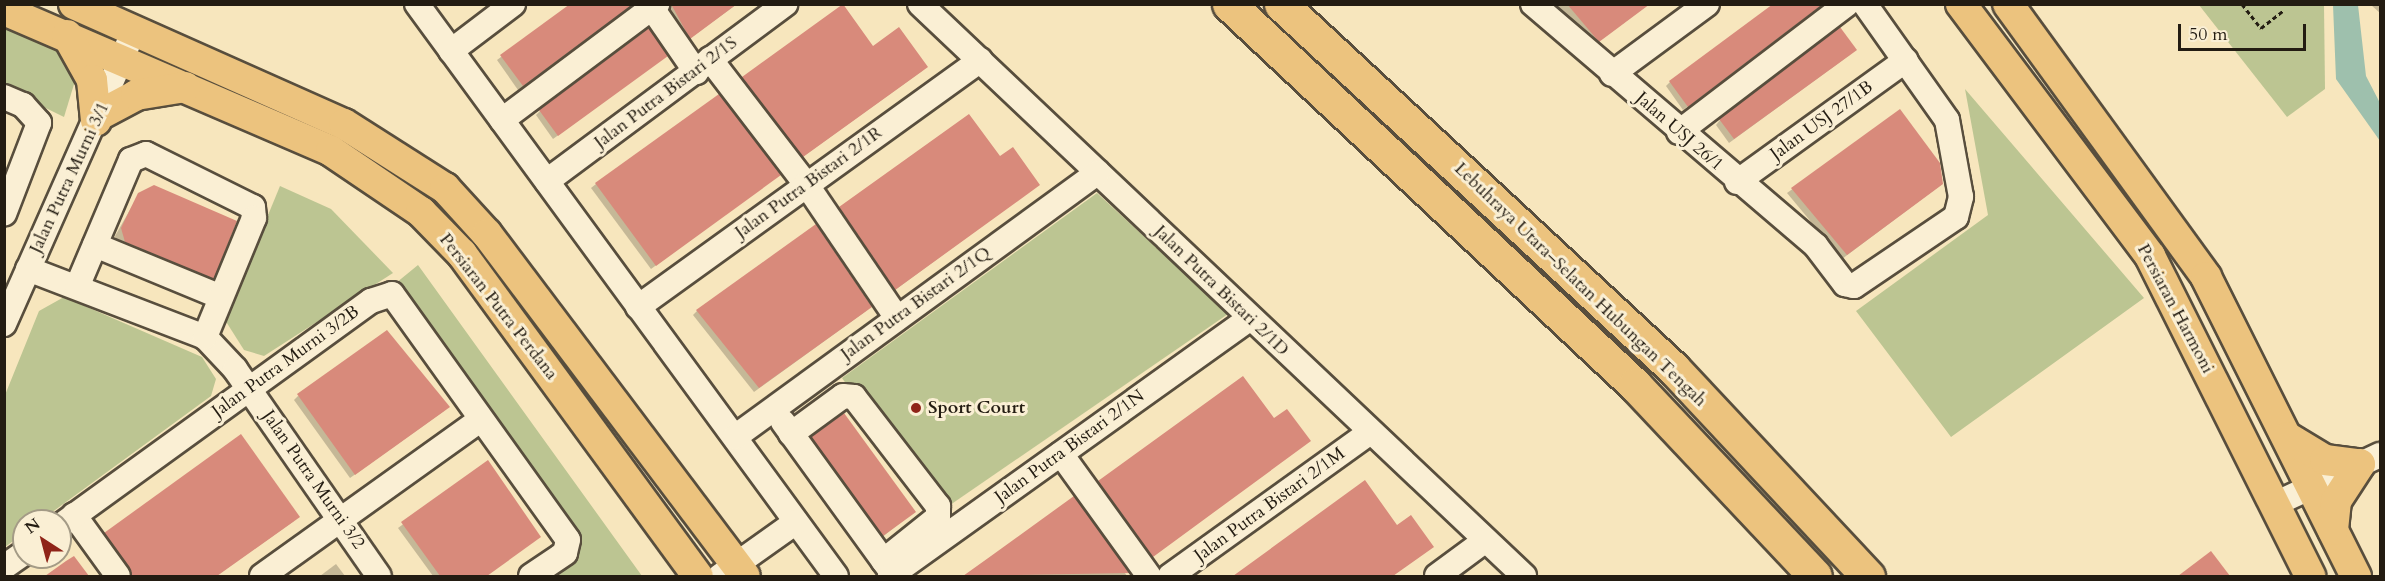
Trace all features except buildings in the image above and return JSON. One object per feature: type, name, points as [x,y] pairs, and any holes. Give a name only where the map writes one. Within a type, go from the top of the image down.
[{"type":"highway","name":"Lebuhraya Utara–Selatan Hubungan Tengah","points":[[1229,4],[1635,385],[1815,576]]},
{"type":"highway","name":"Lebuhraya Utara–Selatan Hubungan Tengah","points":[[1281,4],[1674,369],[1868,576]]},
{"type":"main road","name":"Persiaran Putra Perdana","points":[[74,4],[344,124],[445,188],[487,234],[734,573]]},
{"type":"main road","name":"Persiaran Harmoni","points":[[1961,4],[2150,256],[2277,503],[2310,576]]},
{"type":"main road","name":"Persiaran Harmoni","points":[[2008,4],[2206,277],[2356,576]]},
{"type":"main road","name":"Persiaran Putra Perdana","points":[[4,10],[67,34],[331,151],[421,212],[462,254],[698,576]]},
{"type":"main road","points":[[67,34],[92,80],[99,118],[136,95],[185,87]]},
{"type":"main road","points":[[2283,434],[2307,454],[2370,459]]},
{"type":"main road","points":[[2333,530],[2337,501],[2370,459]]},
{"type":"street","points":[[417,4],[836,576]]},
{"type":"street","points":[[451,51],[513,4]]},
{"type":"street","name":"Jalan Putra Bistari 2/1S","points":[[547,181],[785,4]]},
{"type":"street","name":"Jalan Putra Bistari 2/1D","points":[[920,4],[1483,542],[1524,576]]},
{"type":"street","name":"Jalan USJ 26/1","points":[[1533,4],[1826,258],[1845,284],[1861,285],[1956,218],[1962,196],[1947,120],[1906,60]]},
{"type":"street","points":[[1612,74],[1707,4]]},
{"type":"street","points":[[1678,132],[1847,4]]},
{"type":"street","points":[[1865,4],[1906,60]]},
{"type":"street","points":[[502,120],[654,6],[806,184],[897,318]]},
{"type":"street","name":"Jalan Putra Murni 3/1","points":[[4,324],[99,118],[134,31]]},
{"type":"street","name":"Jalan Putra Bistari 2/1R","points":[[638,307],[980,60]]},
{"type":"street","name":"Jalan USJ 27/1B","points":[[1737,182],[1906,60]]},
{"type":"street","points":[[4,97],[35,115],[39,134],[4,214]]},
{"type":"street","points":[[77,287],[131,160],[146,154],[253,207],[254,219],[205,337]]},
{"type":"street","name":"Jalan Putra Bistari 2/1Q","points":[[735,437],[1098,172]]},
{"type":"street","points":[[95,245],[221,297]]},
{"type":"street","name":"Jalan Putra Murni 3/2","points":[[28,269],[205,337],[249,388],[379,576]]},
{"type":"street","name":"Jalan Putra Murni 3/2B","points":[[72,517],[371,301],[392,294],[481,419]]},
{"type":"street","name":"Jalan Putra Bistari 2/1N","points":[[888,571],[1061,454],[1250,318]]},
{"type":"street","points":[[773,408],[791,434],[888,571],[938,517],[938,506],[854,397],[843,396],[791,434]]},
{"type":"street","points":[[262,576],[481,419],[568,540],[565,553],[531,576]]},
{"type":"street","name":"Jalan Putra Bistari 2/1M","points":[[1170,576],[1369,433]]},
{"type":"street","points":[[1061,454],[1149,576]]},
{"type":"street","points":[[2277,503],[2370,459]]},
{"type":"street","points":[[734,573],[796,522]]},
{"type":"street","points":[[72,526],[118,576]]},
{"type":"street","points":[[1437,576],[1483,542]]},
{"type":"path","points":[[2242,4],[2261,28],[2284,10]]},
{"type":"green space","points":[[2199,5],[2324,5],[2325,89],[2287,117]]},
{"type":"green space","points":[[4,26],[62,53],[75,81],[64,117],[5,88]]},
{"type":"green space","points":[[1965,89],[2144,298],[1951,437],[1856,311],[1988,215]]},
{"type":"green space","points":[[280,186],[331,209],[393,273],[264,356],[244,350],[225,320]]},
{"type":"green space","points":[[1097,193],[1228,314],[937,514],[842,378]]},
{"type":"green space","points":[[418,265],[642,576],[558,576],[579,558],[579,538],[396,283]]},
{"type":"green space","points":[[64,297],[202,357],[216,379],[211,396],[56,509],[12,509],[12,542],[5,547],[5,395],[39,311]]},
{"type":"shaded area","points":[[2333,5],[2358,5],[2366,76],[2380,103],[2380,141],[2336,79]]},
{"type":"place","name":"Sport Court","points":[[916,408]]}]
